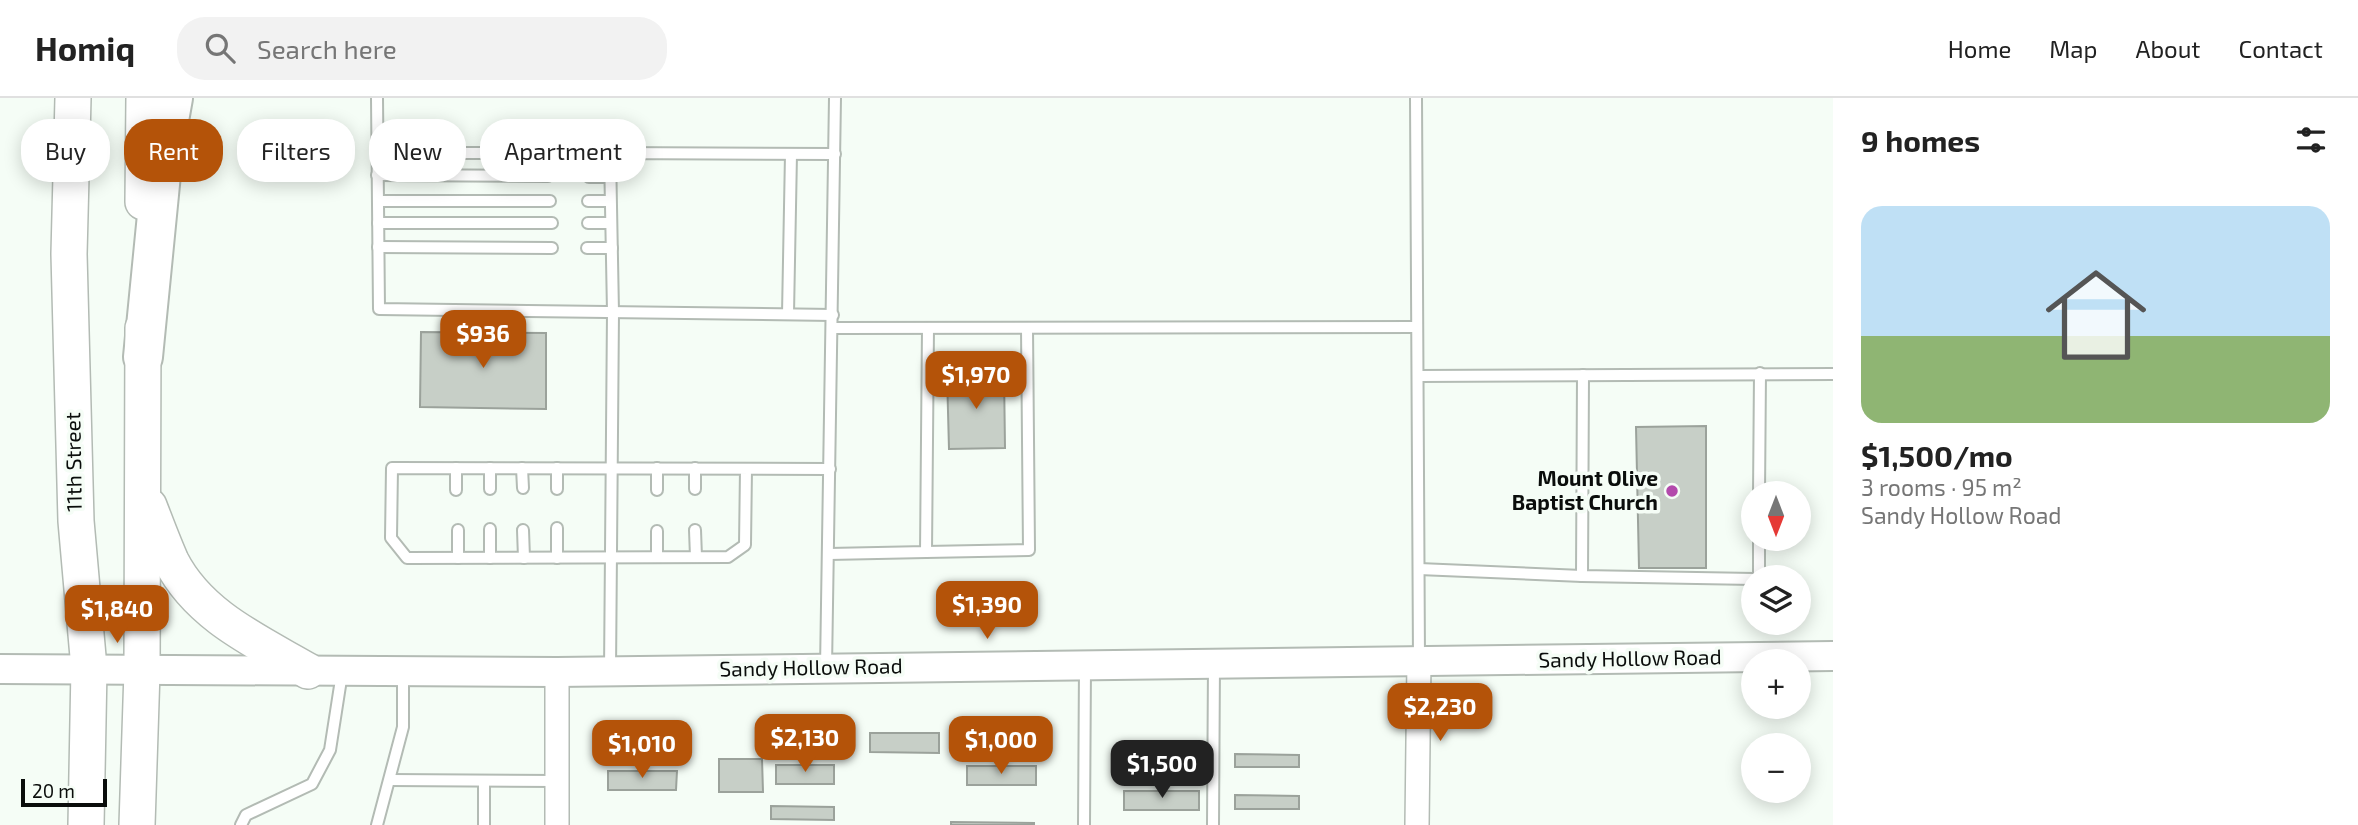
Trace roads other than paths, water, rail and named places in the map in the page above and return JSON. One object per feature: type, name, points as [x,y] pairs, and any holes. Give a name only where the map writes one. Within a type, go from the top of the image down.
[{"type":"highway","points":[[143,357],[163,154],[173,98]]},
{"type":"main road","name":"11th Street","points":[[72,98],[69,254],[76,521],[89,668],[86,825]]},
{"type":"main road","points":[[137,825],[142,671],[144,98]]},
{"type":"main road","points":[[143,492],[172,563],[196,595],[225,624],[325,671]]},
{"type":"street","name":"Sandy Hollow Road","points":[[0,669],[610,671],[1833,656]]},
{"type":"street","points":[[1418,825],[1419,662]]},
{"type":"street","points":[[557,671],[557,825]]},
{"type":"lane","points":[[377,98],[377,119]]},
{"type":"lane","points":[[1416,98],[1419,662]]},
{"type":"lane","points":[[825,668],[833,328],[834,99]]},
{"type":"lane","points":[[646,153],[835,154]]},
{"type":"lane","points":[[788,314],[791,154]]},
{"type":"lane","points":[[377,182],[379,309],[833,315]]},
{"type":"lane","points":[[610,182],[613,312],[610,671]]},
{"type":"lane","points":[[378,201],[550,201]]},
{"type":"lane","points":[[588,201],[610,201]]},
{"type":"lane","points":[[378,223],[552,223]]},
{"type":"lane","points":[[588,223],[611,223]]},
{"type":"lane","points":[[378,247],[552,248]]},
{"type":"lane","points":[[587,248],[612,248]]},
{"type":"lane","points":[[833,328],[1417,327]]},
{"type":"lane","points":[[926,552],[928,328]]},
{"type":"lane","points":[[829,554],[1029,550],[1027,328]]},
{"type":"lane","points":[[1759,481],[1760,373]]},
{"type":"lane","points":[[1419,376],[1833,373]]},
{"type":"lane","points":[[1582,576],[1583,374]]},
{"type":"lane","points":[[746,469],[745,545],[728,557],[407,558],[391,538],[392,468],[830,469]]},
{"type":"lane","points":[[456,468],[456,490]]},
{"type":"lane","points":[[490,468],[490,489]]},
{"type":"lane","points":[[522,468],[523,488]]},
{"type":"lane","points":[[557,468],[557,489]]},
{"type":"lane","points":[[657,468],[657,490]]},
{"type":"lane","points":[[695,468],[695,489]]},
{"type":"lane","points":[[557,528],[557,558]]},
{"type":"lane","points":[[490,529],[490,558]]},
{"type":"lane","points":[[457,530],[458,558]]},
{"type":"lane","points":[[523,530],[524,558]]},
{"type":"lane","points":[[695,530],[696,557]]},
{"type":"lane","points":[[657,531],[657,557]]},
{"type":"lane","points":[[1419,569],[1741,579]]},
{"type":"lane","points":[[1213,825],[1214,663]]},
{"type":"lane","points":[[1084,825],[1085,664]]},
{"type":"lane","points":[[241,825],[246,816],[312,784],[330,750],[325,671]]},
{"type":"lane","points":[[377,825],[403,727],[403,671]]},
{"type":"lane","points":[[390,780],[557,781]]},
{"type":"lane","points":[[484,781],[484,825]]},
{"type":"place","name":"Mount Olive Baptist Church","points":[[1672,491]]}]
